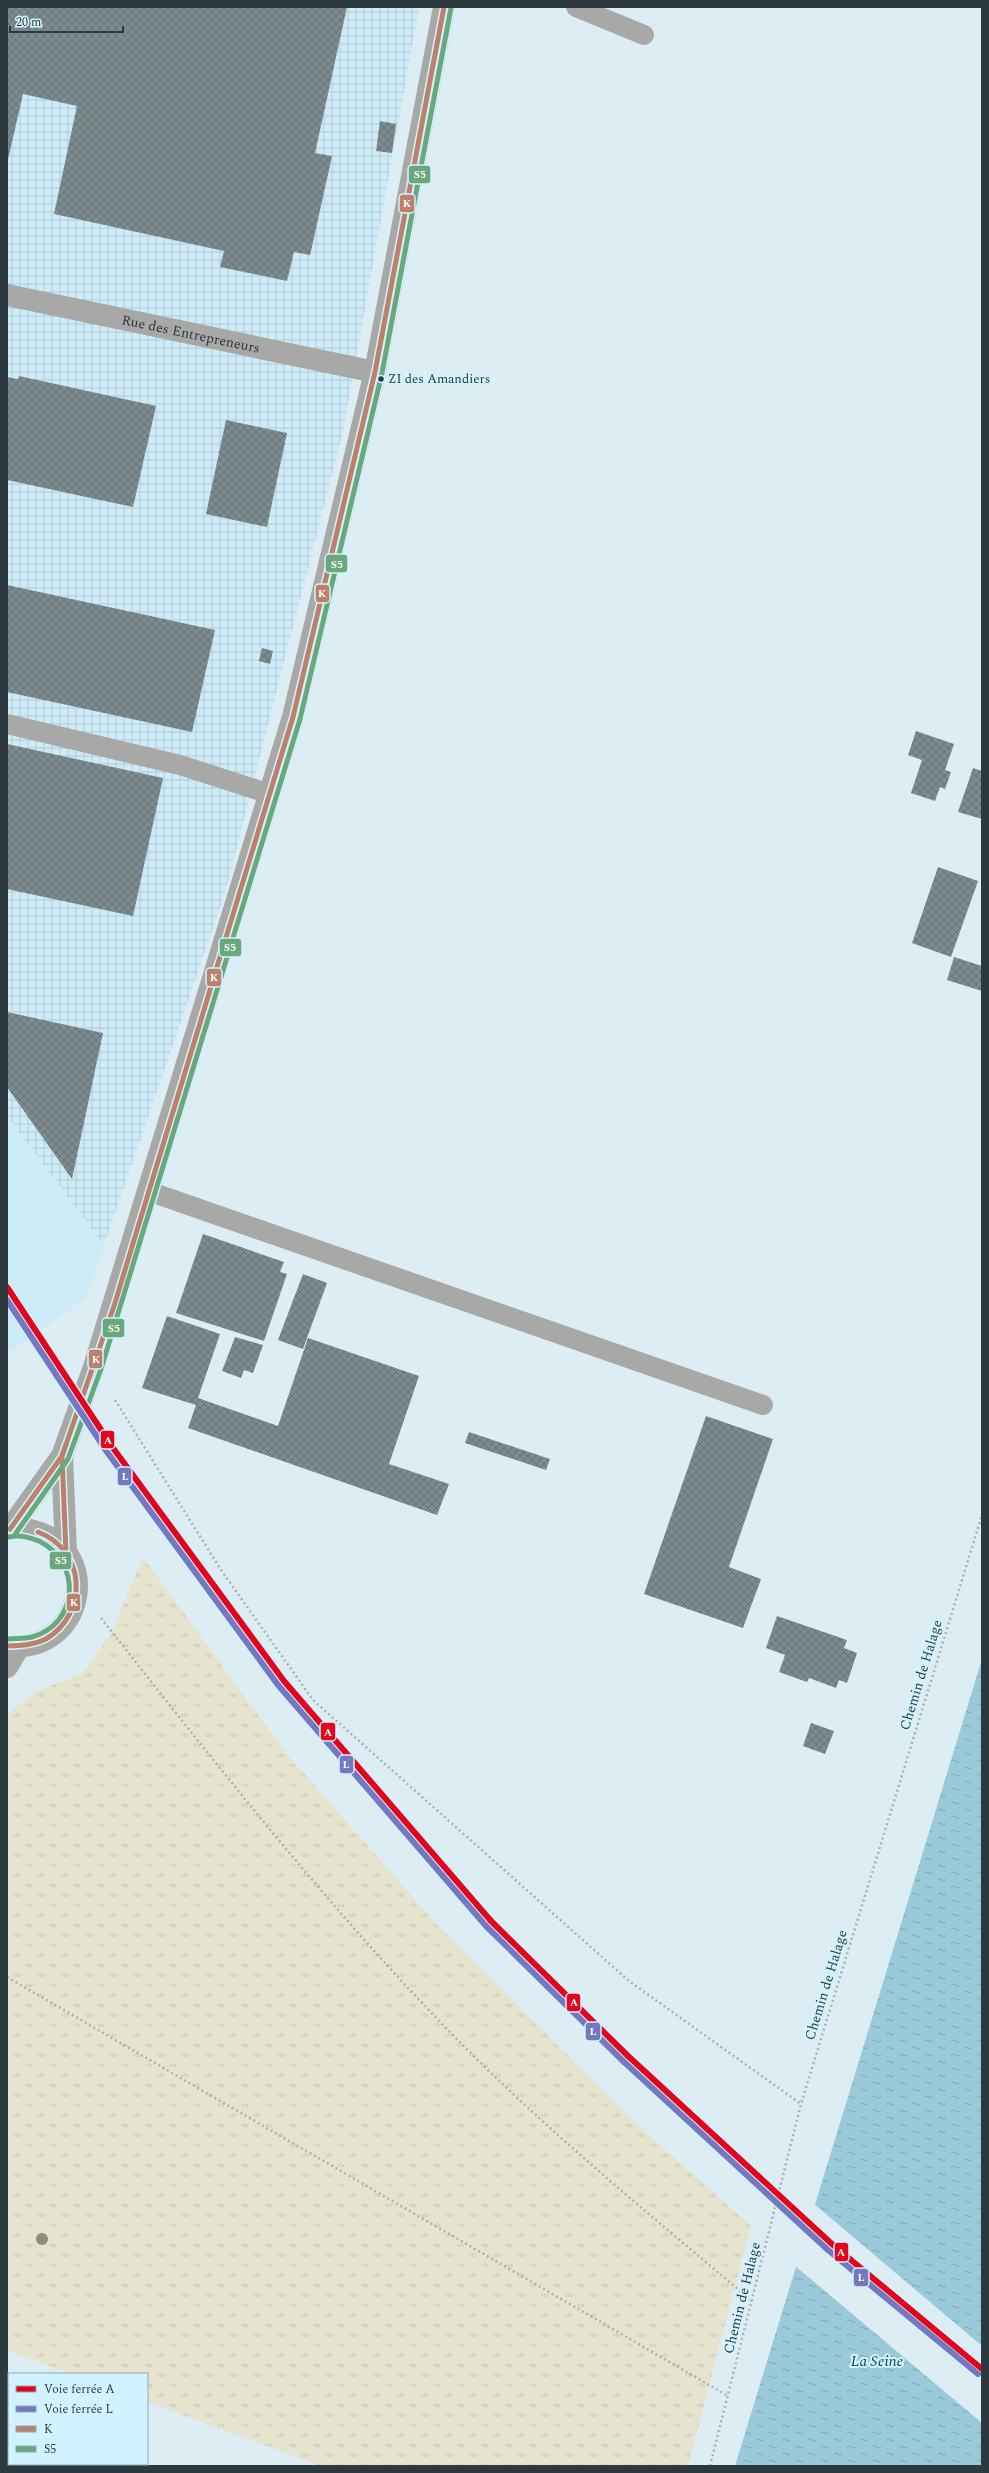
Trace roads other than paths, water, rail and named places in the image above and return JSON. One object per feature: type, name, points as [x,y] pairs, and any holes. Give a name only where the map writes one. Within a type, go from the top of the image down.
[{"type":"street","points":[[8,1529],[62,1456],[94,1366],[293,718],[375,372],[444,7]]},
{"type":"street","name":"Rue des Entrepreneurs","points":[[7,295],[375,372]]},
{"type":"street","points":[[62,1456],[66,1553]]},
{"type":"street","points":[[7,1667],[13,1647],[37,1644],[53,1636],[66,1623],[74,1606],[77,1588],[75,1570],[66,1553],[55,1542],[42,1533],[26,1529],[8,1529]]},
{"type":"lane","points":[[576,7],[644,35]]},
{"type":"lane","points":[[7,724],[180,765],[270,794]]},
{"type":"lane","points":[[148,1192],[763,1405]]},
{"type":"water","name":"La Seine","points":[[982,1659],[982,2466],[735,2466]]},
{"type":"rail line","name":"A","points":[[7,1287],[113,1448],[284,1681],[491,1921],[628,2056],[833,2245],[982,2369]]},
{"type":"rail line","name":"L","points":[[7,1300],[107,1452],[278,1685],[486,1926],[623,2061],[828,2250],[978,2374]]},
{"type":"place","name":"ZI des Amandiers","points":[[381,379]]}]
